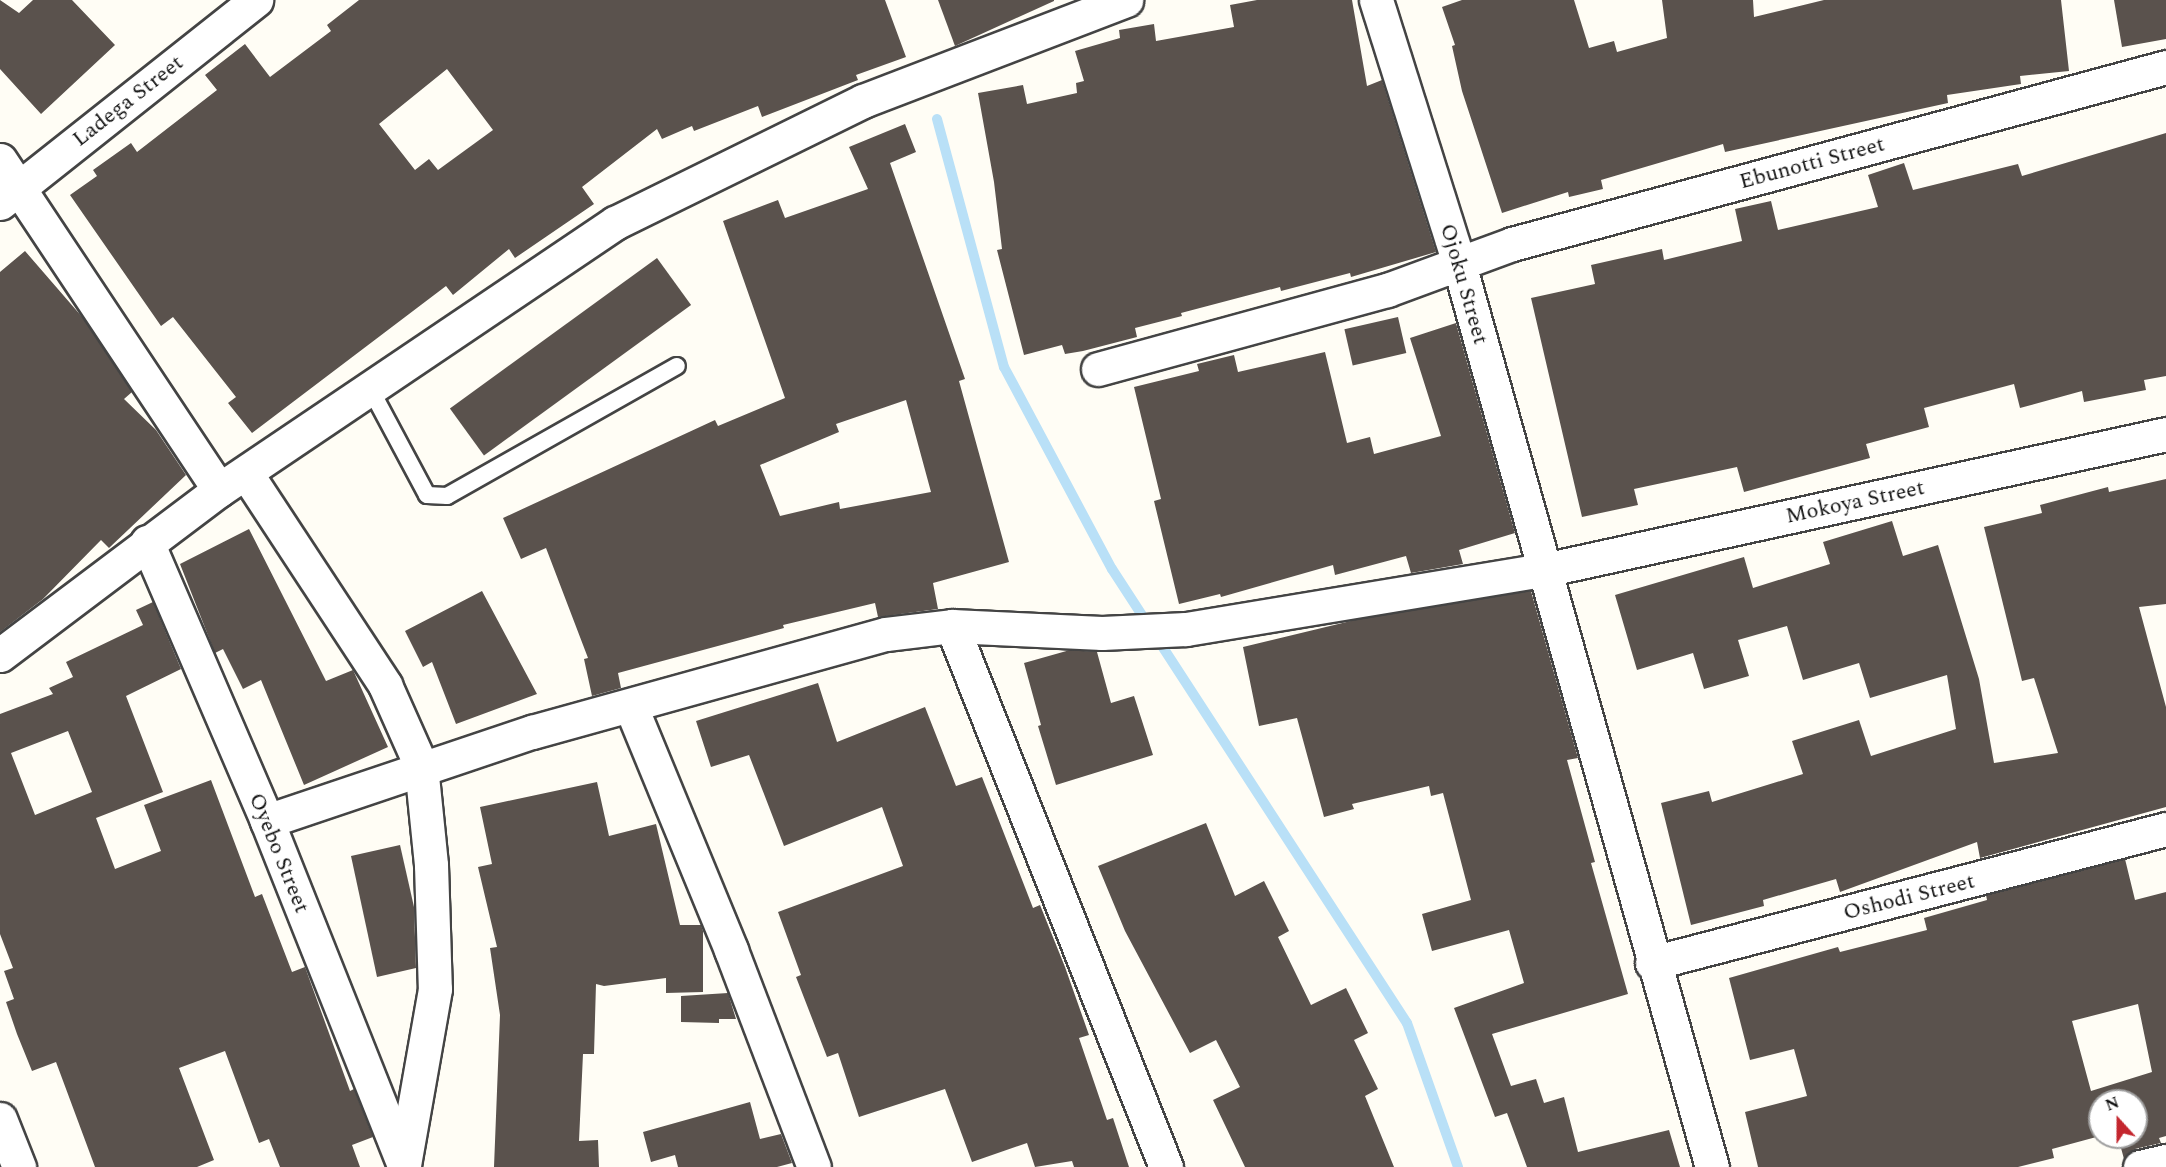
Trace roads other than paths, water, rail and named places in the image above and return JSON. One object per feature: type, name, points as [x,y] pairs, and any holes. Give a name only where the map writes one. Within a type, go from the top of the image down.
[{"type":"street","name":"Ladega Street","points":[[10,195],[256,0]]},
{"type":"street","points":[[0,655],[147,542],[615,223],[863,101],[1126,0]]},
{"type":"street","name":"Ojoku Street","points":[[1376,0],[1459,264],[1652,963],[1712,1167]]},
{"type":"street","name":"Ebunotti Street","points":[[1098,369],[1387,290],[1512,244],[2166,67]]},
{"type":"street","points":[[0,160],[10,195],[233,482],[385,685],[421,766],[431,865],[435,989],[404,1166]]},
{"type":"street","name":"Mokoya Street","points":[[267,821],[421,766],[531,732],[631,707],[886,634],[952,626],[1102,633],[1186,629],[1545,570],[2166,434]]},
{"type":"street","name":"Oyebo Street","points":[[147,542],[267,821],[404,1166]]},
{"type":"street","points":[[952,626],[1166,1167]]},
{"type":"street","points":[[631,707],[731,950],[814,1167]]},
{"type":"street","name":"Oshodi Street","points":[[1652,963],[2166,830]]},
{"type":"street","points":[[0,1119],[19,1167]]},
{"type":"street","points":[[2140,1167],[2166,1161]]},
{"type":"lane","points":[[371,390],[427,495],[447,496],[676,366]]},
{"type":"waterway","points":[[937,119],[1004,367],[1112,569],[1407,1023],[1458,1167]]}]
